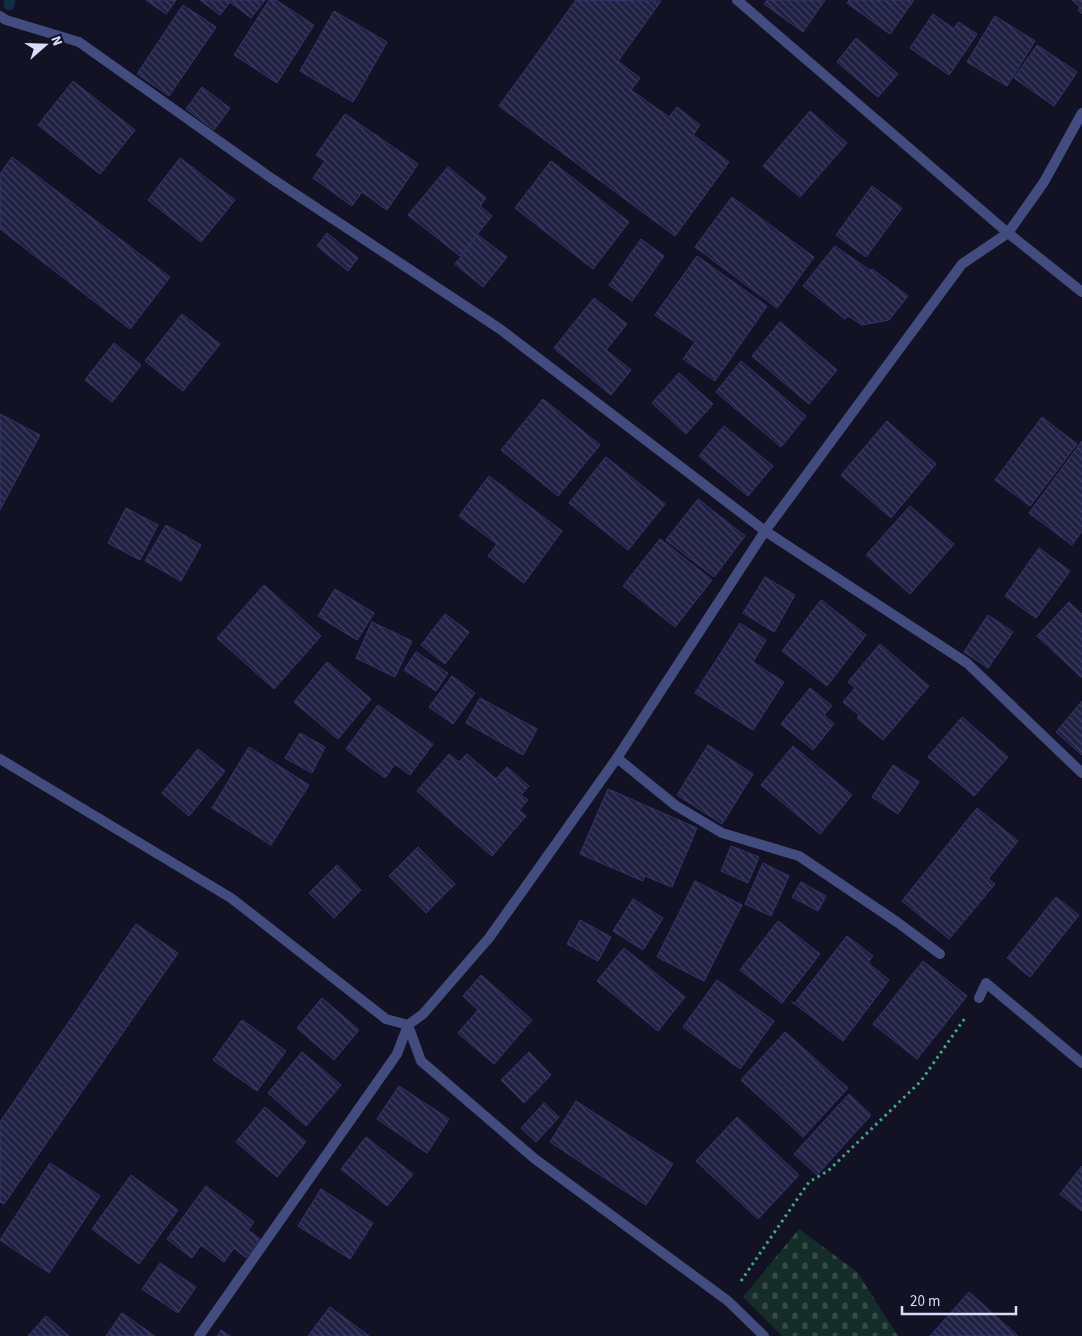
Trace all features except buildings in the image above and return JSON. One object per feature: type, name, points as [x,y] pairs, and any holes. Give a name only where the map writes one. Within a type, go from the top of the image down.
[{"type":"street","points":[[737,0],[1008,233],[1082,292]]},
{"type":"street","points":[[0,16],[6,20],[79,42],[270,178],[500,329],[765,531],[967,663],[1082,773]]},
{"type":"street","points":[[199,1336],[398,1054],[408,1025],[423,1014],[489,938],[617,758],[765,531],[962,264],[1008,233],[1044,182],[1082,113]]},
{"type":"street","points":[[617,758],[675,804],[722,833],[799,856],[897,922],[940,954]]},
{"type":"street","points":[[0,759],[231,898],[386,1019],[408,1025]]},
{"type":"street","points":[[979,998],[986,983],[1082,1062]]},
{"type":"street","points":[[408,1025],[421,1060],[449,1085],[535,1159],[728,1300],[764,1336]]},
{"type":"path","points":[[728,1300],[809,1182],[828,1171],[921,1081],[979,998]]},
{"type":"green space","points":[[799,1229],[857,1272],[898,1336],[782,1336],[743,1297]]},
{"type":"waterway","points":[[9,5],[10,0]]}]
